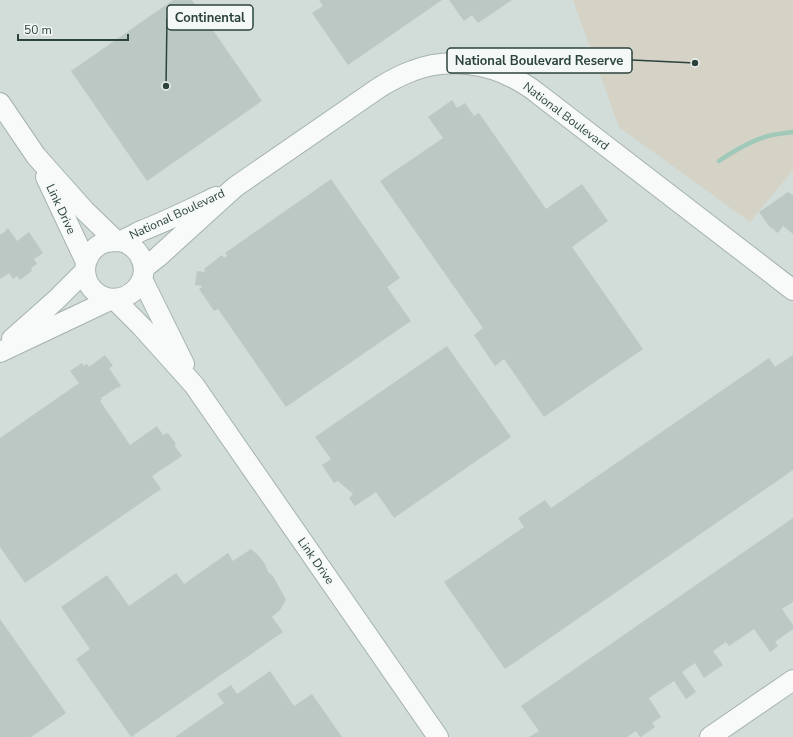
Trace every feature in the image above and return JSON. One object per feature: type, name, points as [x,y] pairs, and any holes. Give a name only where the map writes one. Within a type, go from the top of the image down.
[{"type":"street","name":"National Boulevard","points":[[143,274],[158,257],[235,187],[380,88],[399,76],[418,69],[429,66],[463,63],[478,65],[495,70],[522,82],[793,290]]},
{"type":"street","name":"Link Drive","points":[[0,103],[36,156],[85,211],[118,241]]},
{"type":"street","name":"Link Drive","points":[[36,156],[86,267]]},
{"type":"street","name":"National Boulevard","points":[[118,241],[164,222],[235,187]]},
{"type":"street","points":[[118,241],[128,244],[136,250],[142,259],[143,274],[138,287],[132,294],[123,298],[113,299],[104,297],[90,287],[87,279],[86,267],[90,253],[97,246],[106,242],[118,241]]},
{"type":"street","points":[[0,351],[56,300],[86,267]]},
{"type":"street","name":"Link Drive","points":[[143,274],[194,385]]},
{"type":"street","name":"Link Drive","points":[[113,299],[142,327],[194,385],[438,737]]},
{"type":"street","points":[[0,351],[113,299]]},
{"type":"street","points":[[710,737],[793,680]]},
{"type":"shaded area","points":[[0,0],[793,0],[793,737],[0,737]]},
{"type":"shaded area","points":[[573,0],[793,0],[793,170],[750,222],[619,127]]},
{"type":"building","points":[[173,0],[192,0],[262,101],[147,181],[71,71]]},
{"type":"building","points":[[319,0],[442,0],[348,65],[312,13],[323,6]]},
{"type":"building","points":[[449,0],[512,0],[478,23],[472,15],[464,21]]},
{"type":"building","points":[[452,100],[457,108],[465,103],[474,116],[479,113],[546,209],[582,184],[608,221],[572,247],[643,349],[544,417],[504,359],[495,366],[474,335],[483,328],[380,181],[443,138],[428,117]]},
{"type":"building","points":[[331,179],[400,278],[387,287],[411,321],[286,407],[218,309],[214,311],[199,289],[202,286],[195,285],[197,271],[204,272],[204,269],[222,255],[224,258],[227,256],[225,253]]},
{"type":"building","points":[[788,192],[793,195],[793,234],[783,226],[778,233],[769,226],[759,212]]},
{"type":"building","points":[[8,228],[17,241],[29,232],[43,253],[34,259],[37,264],[31,268],[32,271],[20,280],[17,276],[13,279],[9,273],[0,279],[0,235]]},
{"type":"building","points":[[447,346],[511,437],[394,518],[376,492],[355,506],[349,498],[353,494],[338,481],[334,483],[322,465],[331,459],[315,437]]},
{"type":"building","points":[[105,355],[113,366],[109,368],[121,386],[101,398],[102,400],[100,401],[130,445],[157,426],[163,435],[168,433],[182,456],[152,476],[161,489],[25,583],[0,547],[0,438],[79,383],[70,371],[82,363],[84,366],[87,364],[89,367]]},
{"type":"building","points":[[793,355],[793,470],[505,669],[444,582],[524,527],[518,518],[545,500],[551,508],[769,358],[775,367]]},
{"type":"building","points":[[793,518],[793,602],[782,609],[793,625],[793,629],[775,642],[778,646],[770,652],[754,629],[729,646],[726,642],[713,651],[723,665],[704,678],[695,663],[682,672],[696,692],[686,699],[674,681],[649,698],[661,717],[652,723],[655,727],[641,737],[636,731],[627,737],[529,737],[539,731],[521,706]]},
{"type":"building","points":[[251,549],[265,564],[268,572],[273,576],[286,600],[280,610],[272,617],[283,632],[131,737],[76,659],[90,649],[61,607],[107,575],[129,606],[176,573],[184,584],[228,553],[233,561]]},
{"type":"building","points":[[0,619],[66,713],[31,737],[0,737]]},
{"type":"building","points":[[270,671],[294,706],[312,694],[342,737],[175,737],[224,703],[217,694],[231,685],[237,694]]},
{"type":"waterway","points":[[719,161],[736,150],[761,138],[793,132]]},
{"type":"place","name":"National Boulevard Reserve","points":[[695,63]]},
{"type":"place","name":"Continental","points":[[166,86]]}]
